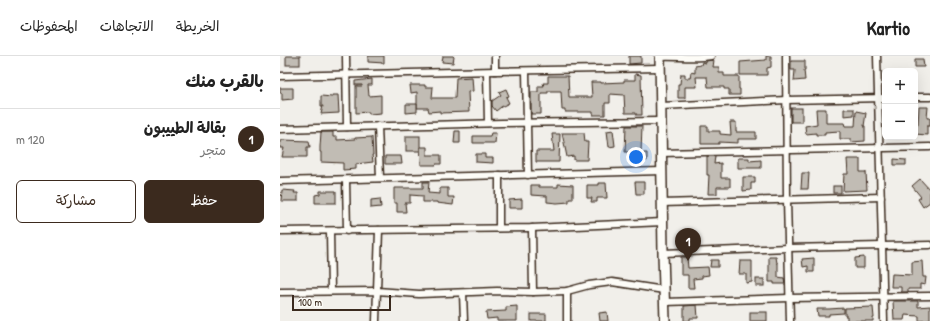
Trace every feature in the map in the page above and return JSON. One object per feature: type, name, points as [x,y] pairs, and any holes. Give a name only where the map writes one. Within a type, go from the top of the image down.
[{"type":"main road","points":[[660,57],[665,321]]},
{"type":"street","points":[[346,56],[347,127]]},
{"type":"street","points":[[495,56],[495,71]]},
{"type":"street","points":[[660,57],[673,56],[699,58],[711,56]]},
{"type":"street","points":[[786,56],[790,321]]},
{"type":"street","points":[[877,56],[882,98],[880,148],[884,321]]},
{"type":"street","points":[[280,76],[660,68]]},
{"type":"street","points":[[526,71],[528,175]]},
{"type":"street","points":[[487,72],[488,123]]},
{"type":"street","points":[[918,97],[930,97]]},
{"type":"street","points":[[661,106],[786,100],[882,98]]},
{"type":"street","points":[[280,129],[488,123],[661,121]]},
{"type":"street","points":[[378,126],[380,178]]},
{"type":"street","points":[[661,153],[930,147]]},
{"type":"street","points":[[280,181],[662,171]]},
{"type":"street","points":[[499,175],[499,228]]},
{"type":"street","points":[[346,180],[347,231]]},
{"type":"street","points":[[662,204],[881,197]]},
{"type":"street","points":[[280,231],[532,228],[663,222]]},
{"type":"street","points":[[532,228],[533,292]]},
{"type":"street","points":[[376,321],[379,230]]},
{"type":"street","points":[[330,231],[330,291]]},
{"type":"street","points":[[663,253],[788,248],[930,245]]},
{"type":"street","points":[[280,292],[377,291],[419,294],[497,291],[567,291],[589,285],[612,282],[664,290]]},
{"type":"street","points":[[567,291],[567,321]]},
{"type":"street","points":[[463,293],[464,321]]},
{"type":"street","points":[[665,302],[930,296]]},
{"type":"building","points":[[286,56],[300,56],[300,65],[286,65]]},
{"type":"building","points":[[368,56],[384,56],[384,63],[368,62]]},
{"type":"building","points":[[443,56],[453,56],[453,63],[442,62]]},
{"type":"building","points":[[629,56],[641,56],[641,63],[629,64]]},
{"type":"building","points":[[766,56],[771,56],[771,67],[767,68],[767,75],[740,75],[740,62],[766,60]]},
{"type":"building","points":[[915,59],[923,59],[924,67],[915,67]]},
{"type":"building","points":[[714,60],[713,67],[719,67],[719,73],[724,73],[724,76],[739,76],[740,95],[729,95],[729,89],[724,89],[724,87],[708,87],[707,77],[696,77],[697,87],[685,87],[685,98],[678,98],[678,84],[680,84],[681,74],[685,74],[685,78],[690,78],[691,72],[695,73],[695,66],[701,65],[702,62],[706,63],[706,61]]},
{"type":"building","points":[[791,61],[805,61],[805,80],[794,81],[795,70],[791,70]]},
{"type":"building","points":[[635,74],[641,75],[642,115],[636,115],[636,113],[625,113],[624,95],[610,94],[610,103],[605,103],[605,115],[593,115],[593,112],[565,112],[565,110],[562,110],[561,91],[548,91],[548,93],[541,93],[541,114],[531,114],[531,92],[538,92],[538,86],[544,86],[543,83],[548,83],[548,76],[568,76],[569,97],[592,97],[591,82],[624,82],[624,80],[635,80]]},
{"type":"building","points":[[472,77],[473,91],[468,92],[469,112],[440,113],[440,111],[429,112],[428,108],[417,108],[417,92],[411,93],[410,85],[425,85],[425,87],[433,87],[432,98],[455,98],[456,78]]},
{"type":"building","points":[[372,79],[372,85],[368,85],[369,96],[381,95],[381,113],[356,113],[356,86],[362,85],[355,85],[355,81]]},
{"type":"building","points":[[280,88],[293,88],[293,99],[282,100]]},
{"type":"building","points":[[506,89],[509,96],[506,97],[509,103],[496,111],[492,106],[492,101],[501,95],[499,92]]},
{"type":"building","points":[[332,95],[338,95],[339,113],[321,114],[323,106],[321,106],[321,96],[332,97]]},
{"type":"building","points":[[406,104],[417,104],[417,112],[406,113]]},
{"type":"building","points":[[919,107],[928,107],[927,118],[930,118],[930,126],[927,126],[927,135],[918,134]]},
{"type":"building","points":[[791,108],[802,108],[802,122],[791,122]]},
{"type":"building","points":[[816,109],[826,109],[826,123],[844,123],[845,126],[855,126],[856,111],[866,113],[864,126],[865,141],[851,142],[851,139],[840,139],[840,131],[825,132],[825,135],[816,135],[816,133],[806,134],[805,126],[817,124]]},
{"type":"building","points":[[844,109],[854,109],[854,115],[844,116]]},
{"type":"building","points":[[730,122],[736,122],[736,132],[756,132],[756,139],[738,139],[738,143],[719,142],[719,144],[701,144],[701,126],[708,126],[708,131],[720,131],[720,134],[731,135]]},
{"type":"building","points":[[626,126],[642,126],[641,153],[647,153],[647,161],[639,161],[638,158],[628,158],[628,152],[625,152]]},
{"type":"building","points":[[613,130],[615,146],[609,147],[607,131]]},
{"type":"building","points":[[455,131],[460,131],[460,143],[454,143]]},
{"type":"building","points":[[321,132],[333,132],[333,137],[337,137],[337,140],[372,137],[373,162],[356,164],[356,169],[343,170],[343,163],[321,162]]},
{"type":"building","points":[[491,133],[496,133],[495,143],[473,143],[473,136],[490,136]]},
{"type":"building","points":[[562,133],[584,133],[585,142],[588,142],[587,160],[574,160],[574,156],[567,157]]},
{"type":"building","points":[[552,134],[560,134],[559,162],[536,162],[536,151],[554,151]]},
{"type":"building","points":[[406,136],[420,136],[420,151],[406,151]]},
{"type":"building","points":[[280,141],[309,141],[310,147],[307,147],[307,157],[282,157],[284,148],[280,148]]},
{"type":"building","points":[[420,147],[427,147],[427,155],[441,155],[441,164],[421,165]]},
{"type":"building","points":[[476,154],[485,154],[485,158],[493,158],[493,163],[476,162]]},
{"type":"building","points":[[385,156],[401,156],[402,164],[385,164]]},
{"type":"building","points":[[707,156],[715,156],[714,164],[721,163],[721,178],[730,178],[730,187],[717,187],[717,194],[708,194],[709,175],[707,175]]},
{"type":"building","points":[[738,158],[749,158],[749,161],[761,160],[761,168],[738,168]]},
{"type":"building","points":[[847,159],[860,159],[860,172],[866,172],[867,190],[843,191],[844,174],[848,174]]},
{"type":"building","points":[[894,159],[906,160],[906,165],[894,165]]},
{"type":"building","points":[[802,173],[809,173],[808,189],[801,189]]},
{"type":"building","points":[[743,177],[755,177],[755,183],[751,183],[751,190],[743,191]]},
{"type":"building","points":[[920,179],[930,190],[930,202],[923,207],[918,199],[921,197],[912,186]]},
{"type":"building","points":[[423,182],[429,182],[428,193],[440,194],[440,188],[448,188],[448,197],[454,197],[453,205],[437,202],[423,202],[423,196],[410,195],[410,203],[405,203],[406,212],[397,212],[397,203],[394,203],[394,188],[423,188]]},
{"type":"building","points":[[635,182],[644,182],[644,194],[636,194]]},
{"type":"building","points":[[599,183],[606,183],[607,198],[597,198],[597,202],[591,202],[592,198],[587,198],[587,185],[599,185]]},
{"type":"building","points":[[558,184],[573,185],[573,199],[569,199],[569,202],[557,203],[547,202],[547,196],[531,195],[531,185],[539,185],[539,187],[558,187]]},
{"type":"building","points":[[833,186],[841,186],[841,193],[833,193]]},
{"type":"building","points":[[282,190],[295,191],[294,193],[298,193],[298,201],[281,201]]},
{"type":"building","points":[[320,191],[336,191],[336,203],[315,203],[315,195],[320,194]]},
{"type":"building","points":[[380,199],[381,207],[371,208],[371,200]]},
{"type":"building","points":[[522,199],[522,208],[509,208],[509,200]]},
{"type":"building","points":[[681,257],[687,257],[688,268],[708,267],[709,275],[702,276],[702,278],[693,279],[694,288],[688,288],[688,275],[681,275]]},
{"type":"building","points":[[769,257],[776,257],[778,263],[778,277],[784,278],[785,284],[774,284],[774,282],[769,282]]},
{"type":"building","points":[[864,257],[864,268],[855,268],[855,258]]},
{"type":"building","points":[[814,258],[814,272],[808,272],[808,266],[803,267],[802,259]]},
{"type":"building","points":[[711,260],[718,260],[718,267],[710,267]]},
{"type":"building","points":[[740,261],[752,261],[752,282],[746,283],[746,274],[739,274]]},
{"type":"building","points":[[922,261],[923,277],[926,277],[925,285],[920,284],[920,289],[908,289],[908,292],[901,292],[901,287],[891,287],[892,274],[912,275],[912,262]]},
{"type":"building","points":[[756,279],[764,279],[764,286],[756,286]]},
{"type":"building","points":[[893,301],[918,301],[918,307],[930,306],[930,320],[919,321],[919,316],[905,315],[904,320],[894,320]]},
{"type":"building","points":[[697,305],[698,318],[690,318],[690,321],[684,321],[684,306]]},
{"type":"building","points":[[517,306],[517,321],[497,321],[497,318],[487,319],[486,312],[506,311],[506,307]]},
{"type":"building","points":[[873,307],[873,321],[847,321],[847,316],[845,316],[845,308]]},
{"type":"building","points":[[844,308],[844,313],[829,314],[829,316],[818,316],[817,309]]},
{"type":"building","points":[[607,312],[608,321],[600,321],[599,313]]},
{"type":"building","points":[[750,312],[767,312],[767,321],[750,321]]},
{"type":"building","points":[[531,314],[546,314],[546,321],[531,321]]},
{"type":"place","name":"بقالة الطييبون","points":[[688,261]]}]
